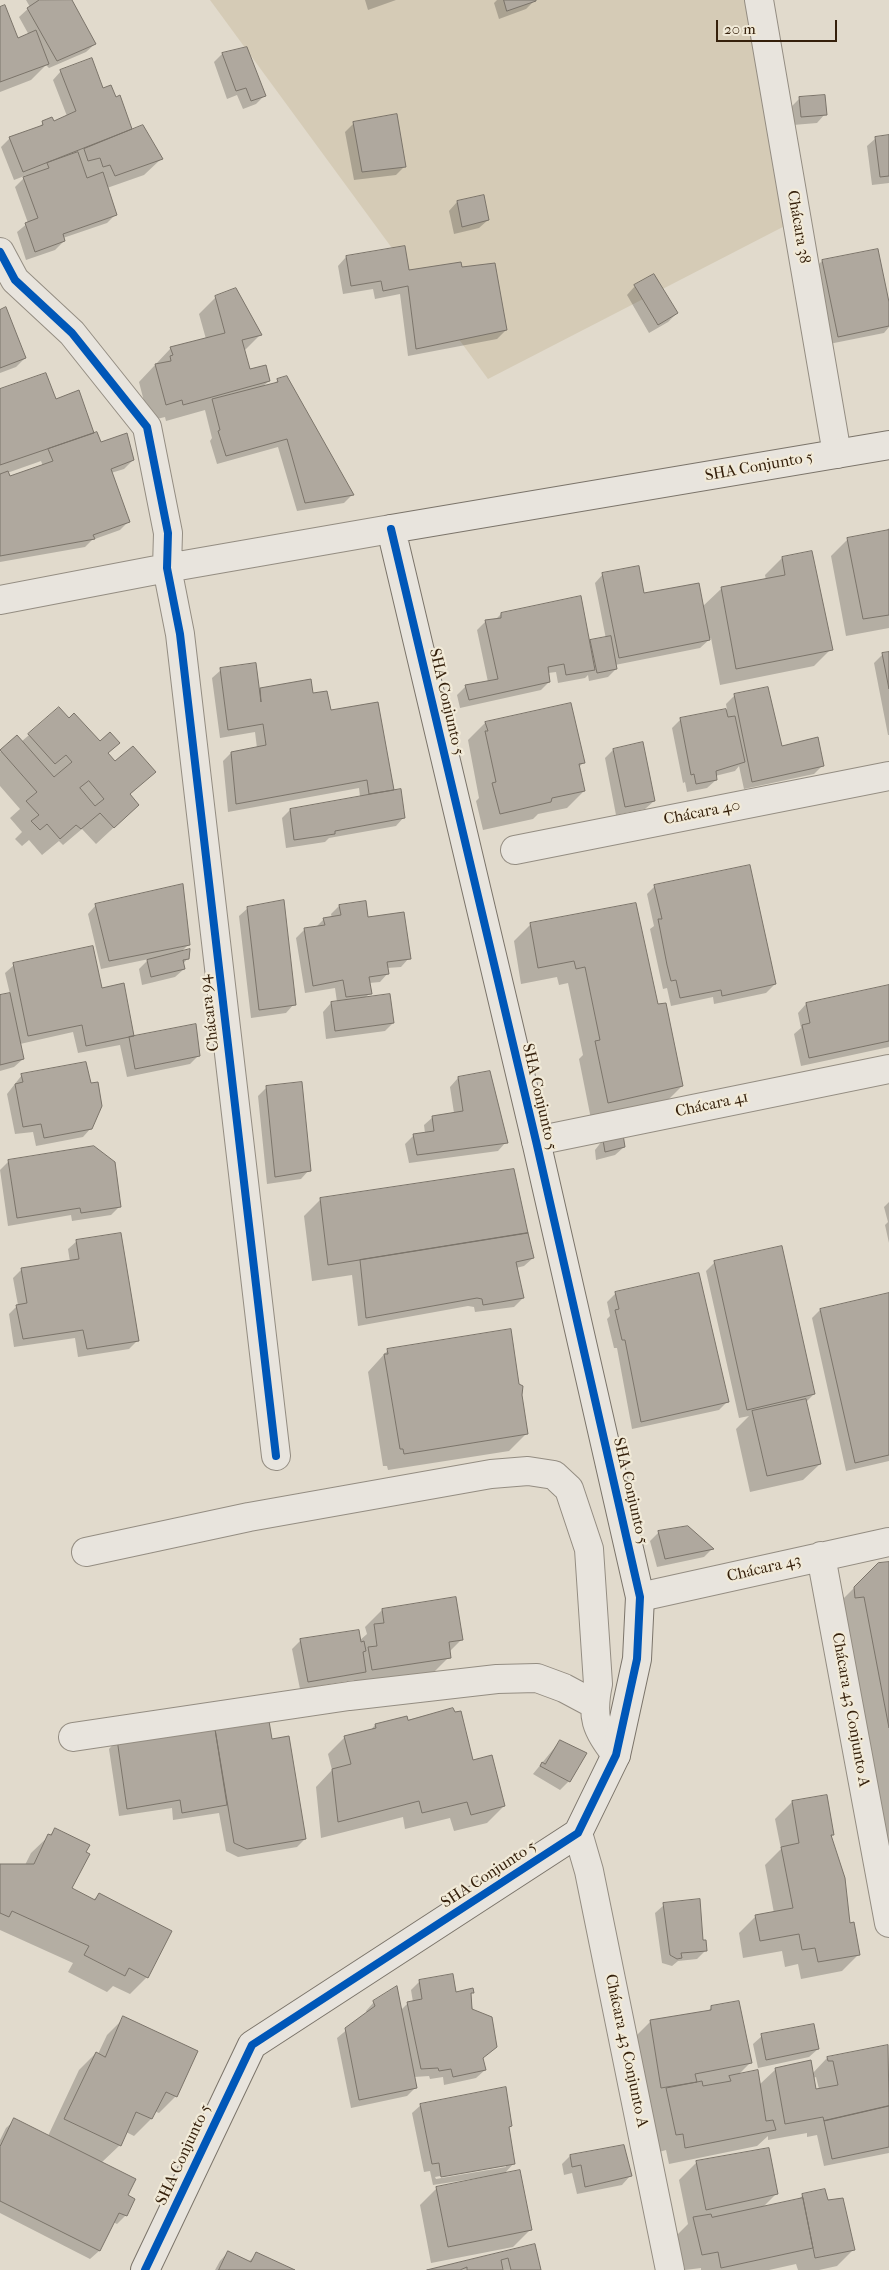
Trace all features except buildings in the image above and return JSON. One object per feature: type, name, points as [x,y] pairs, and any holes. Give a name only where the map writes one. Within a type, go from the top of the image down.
[{"type":"street","name":"Chácara 38","points":[[759,0],[837,454]]},
{"type":"street","name":"Chácara 94","points":[[0,252],[15,280],[72,332],[148,427],[168,533],[167,568],[180,634],[276,1456]]},
{"type":"street","name":"SHA Conjunto 5","points":[[0,600],[167,568],[889,445]]},
{"type":"street","name":"SHA Conjunto 5","points":[[145,2270],[252,2044],[578,1834],[616,1755],[637,1659],[640,1597],[536,1141],[392,530]]},
{"type":"street","name":"Chácara 40","points":[[515,850],[889,776]]},
{"type":"street","name":"Chácara 41","points":[[536,1141],[889,1069]]},
{"type":"street","points":[[86,1552],[249,1517],[491,1474],[528,1471],[554,1475],[570,1489],[589,1549],[598,1684],[594,1704],[598,1730],[616,1755]]},
{"type":"street","name":"Chácara 43","points":[[640,1597],[889,1542]]},
{"type":"street","name":"Chácara 43 Conjunto A","points":[[822,1556],[889,1923]]},
{"type":"street","points":[[73,1737],[349,1696],[497,1679],[537,1678],[564,1688],[594,1704]]},
{"type":"street","name":"Chácara 43 Conjunto A","points":[[578,1834],[589,1871],[670,2270]]},
{"type":"shaded area","points":[[210,0],[758,0],[808,214],[488,379]]},
{"type":"cycle path","points":[[0,252],[15,280],[72,333],[147,427],[168,533],[167,568],[180,634],[276,1456]]},
{"type":"cycle path","points":[[145,2270],[252,2045],[578,1833],[616,1755],[637,1659],[640,1597],[536,1141],[391,529]]}]
